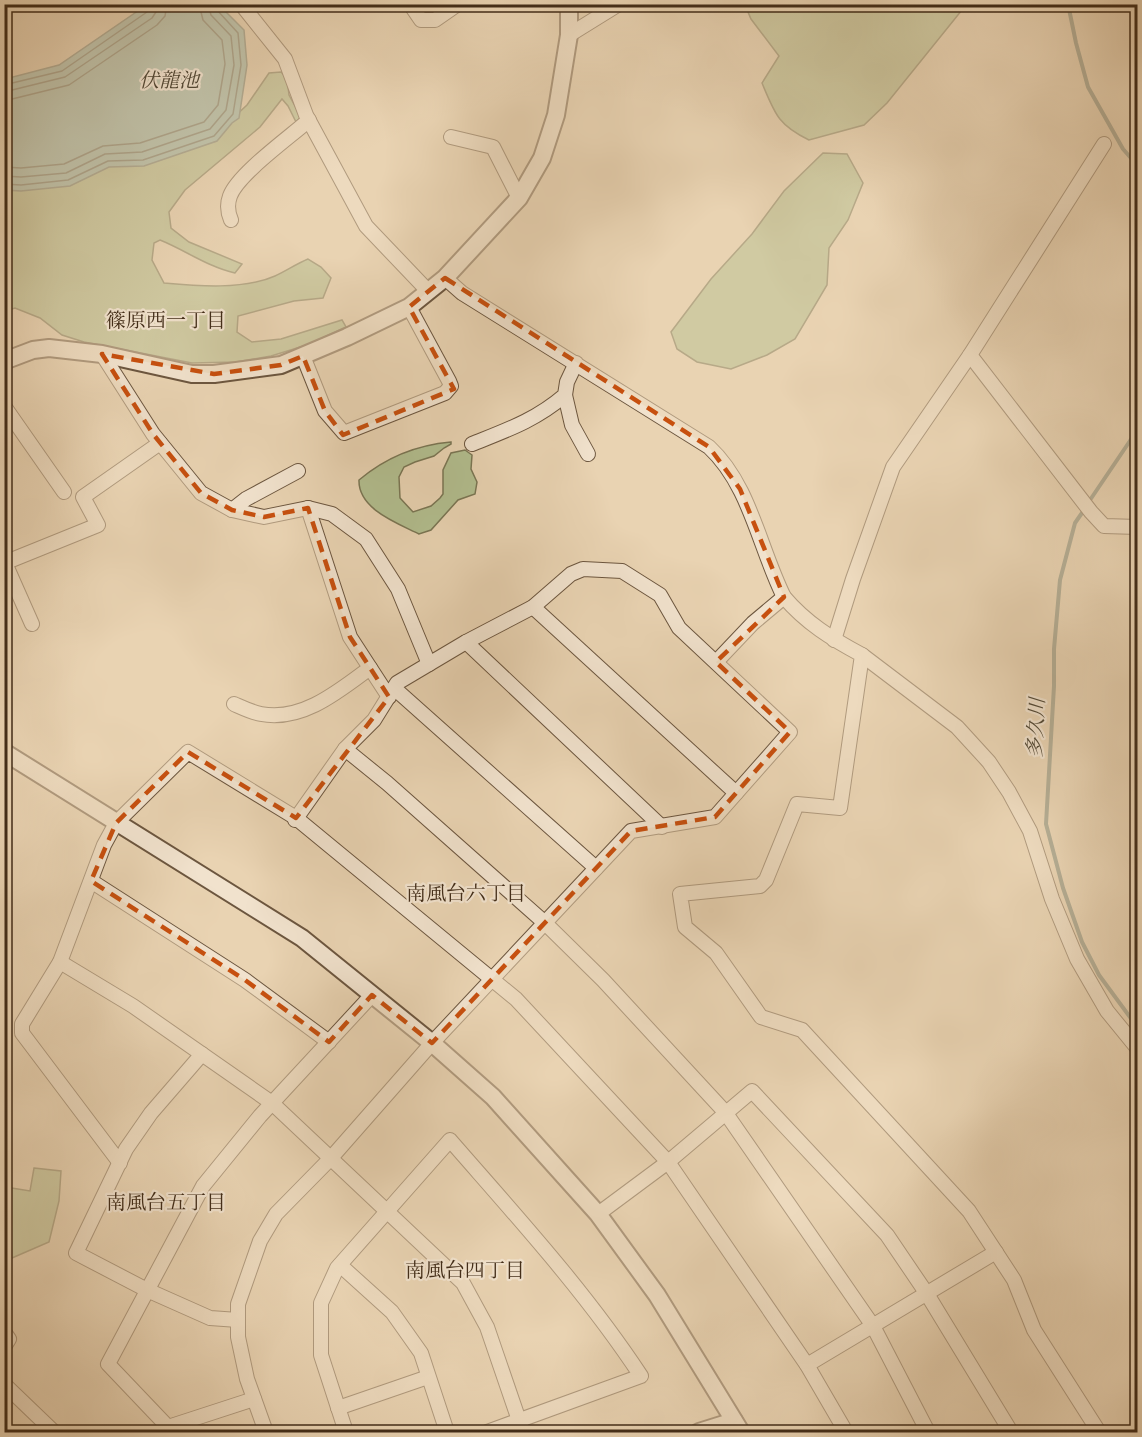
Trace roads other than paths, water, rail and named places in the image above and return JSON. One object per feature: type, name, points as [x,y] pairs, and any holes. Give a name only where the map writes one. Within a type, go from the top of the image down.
[{"type":"street","points":[[410,4],[421,20],[435,20],[458,4]]},
{"type":"street","points":[[4,361],[33,350],[49,348],[102,354],[192,374],[214,374],[280,365],[347,337],[409,307],[445,278],[519,198],[542,158],[556,114],[569,35],[569,4]]},
{"type":"street","points":[[569,35],[619,4]]},
{"type":"street","points":[[245,6],[285,59],[309,120],[366,226],[428,291]]},
{"type":"street","points":[[231,220],[228,213],[230,196],[243,177],[309,120]]},
{"type":"street","points":[[451,137],[493,147],[519,198]]},
{"type":"street","points":[[834,640],[893,467],[970,355],[1104,144]]},
{"type":"street","points":[[445,278],[462,293],[709,447],[723,460],[740,489],[784,597],[801,616],[834,640],[862,655],[957,727],[989,762],[1009,792],[1030,831],[1052,899],[1077,959],[1107,1011],[1137,1049]]},
{"type":"street","points":[[303,356],[325,411],[344,433],[445,393],[449,390],[449,381],[409,307]]},
{"type":"street","points":[[102,354],[160,443],[201,493],[232,510],[264,517],[308,508],[332,514],[366,538],[399,589],[429,664]]},
{"type":"street","points":[[970,355],[1104,526],[1137,527]]},
{"type":"street","points":[[576,363],[567,382],[565,395],[572,425],[588,454]]},
{"type":"street","points":[[472,444],[537,417],[565,395]]},
{"type":"street","points":[[4,406],[64,492]]},
{"type":"street","points":[[32,624],[5,563],[98,525],[83,497],[160,443]]},
{"type":"street","points":[[232,510],[246,499],[298,471]]},
{"type":"street","points":[[308,508],[350,637],[370,668],[392,692],[596,868]]},
{"type":"street","points":[[266,1432],[254,1399],[238,1337],[238,1304],[260,1241],[276,1214],[331,1158],[432,1043],[631,831],[715,817],[789,732],[679,628],[660,595],[622,571],[583,569],[570,574],[533,607],[466,642],[397,683],[374,720],[345,749],[295,819]]},
{"type":"street","points":[[716,662],[753,623],[784,597]]},
{"type":"street","points":[[533,607],[736,793]]},
{"type":"street","points":[[466,642],[662,827]]},
{"type":"street","points":[[862,655],[840,808],[798,804],[766,880],[760,886],[680,894],[685,927],[716,953],[761,1017],[802,1030],[969,1212],[1014,1280],[1034,1330],[1099,1432]]},
{"type":"street","points":[[234,704],[261,714],[284,714],[309,708],[342,690],[370,668]]},
{"type":"street","points":[[345,749],[387,783],[545,923],[603,980],[725,1112],[873,1326],[928,1432]]},
{"type":"street","points":[[4,752],[302,938],[432,1043],[493,1097],[598,1214],[657,1295],[737,1427],[699,1432]]},
{"type":"street","points":[[120,1162],[22,1033],[22,1024],[60,962],[104,845],[116,823],[188,752],[295,819],[516,999],[668,1162],[807,1365],[846,1432]]},
{"type":"street","points":[[91,881],[245,981],[329,1042]]},
{"type":"street","points":[[60,962],[133,1006],[272,1104],[463,1283],[487,1327],[521,1427]]},
{"type":"street","points":[[254,1399],[168,1427],[108,1364],[203,1186],[272,1104],[372,995]]},
{"type":"street","points":[[202,1054],[151,1113],[126,1149],[76,1254],[147,1290],[210,1318],[238,1320]]},
{"type":"street","points":[[598,1214],[668,1162],[752,1091],[887,1235],[927,1294],[1011,1432]]},
{"type":"street","points":[[346,1432],[321,1355],[321,1303],[340,1265],[450,1140],[562,1269],[617,1340],[641,1376],[521,1427],[487,1432]]},
{"type":"street","points":[[807,1365],[996,1252]]},
{"type":"street","points":[[340,1265],[392,1312],[421,1353],[447,1432]]},
{"type":"street","points":[[4,1332],[9,1339],[4,1347]]},
{"type":"street","points":[[338,1407],[428,1377]]},
{"type":"street","points":[[4,1384],[54,1432]]},
{"type":"water","name":"伏龍池","points":[[148,4],[219,5],[244,30],[247,65],[239,118],[217,141],[144,166],[109,167],[70,186],[21,191],[5,190],[5,79],[59,65]]},
{"type":"waterway","name":"多久川","points":[[1068,4],[1088,87],[1123,149],[1138,166]]},
{"type":"waterway","name":"多久川","points":[[1088,503],[1138,429]]},
{"type":"waterway","name":"多久川","points":[[1084,510],[1075,523],[1060,580],[1054,649],[1046,824],[1063,888],[1082,942],[1099,975],[1138,1028]]},
{"type":"district","name":"篠原西一丁目","points":[[166,320]]},
{"type":"district","name":"南風台六丁目","points":[[466,893]]},
{"type":"district","name":"南風台五丁目","points":[[166,1202]]},
{"type":"district","name":"南風台四丁目","points":[[465,1270]]}]
